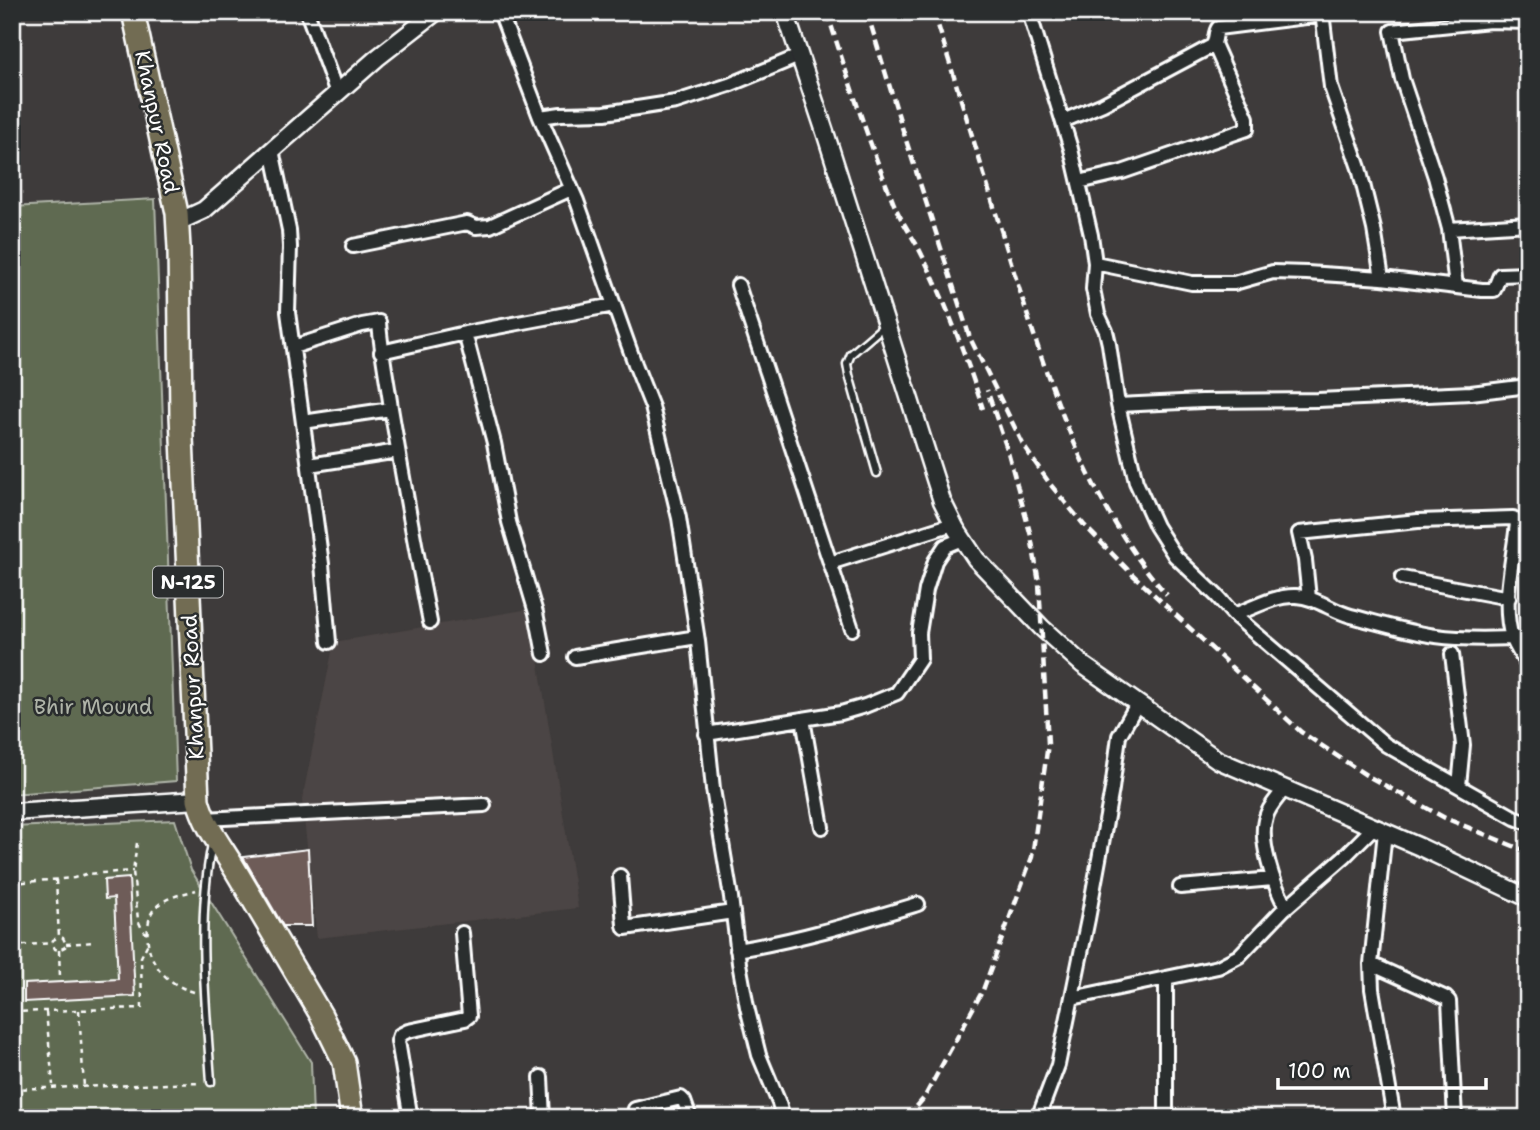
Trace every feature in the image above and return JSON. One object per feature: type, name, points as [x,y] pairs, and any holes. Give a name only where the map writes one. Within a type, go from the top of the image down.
[{"type":"highway","name":"Khanpur Road","points":[[133,12],[178,222],[181,415],[205,818]]},
{"type":"highway","points":[[205,818],[334,1039],[344,1062],[352,1118]]},
{"type":"street","points":[[307,12],[337,93]]},
{"type":"street","points":[[178,222],[204,210],[377,58],[436,12]]},
{"type":"street","points":[[499,12],[540,117],[577,201],[652,407],[679,518],[697,637],[713,789],[747,1007],[759,1055],[783,1118]]},
{"type":"street","points":[[785,12],[942,501],[953,524],[976,559],[1042,628],[1083,665],[1218,760],[1528,898]]},
{"type":"street","points":[[1029,12],[1079,181],[1096,263],[1093,289],[1098,314],[1109,344],[1118,405],[1136,482],[1156,526],[1175,556],[1234,615],[1386,745],[1528,823]]},
{"type":"street","points":[[1079,181],[1122,172],[1247,129],[1247,118],[1214,44],[1218,28],[1322,13],[1331,87],[1359,168],[1374,229],[1382,278]]},
{"type":"street","points":[[1456,286],[1449,229],[1435,177],[1402,79],[1392,32],[1490,21],[1528,22]]},
{"type":"street","points":[[1063,121],[1103,104],[1214,44]]},
{"type":"street","points":[[540,117],[605,113],[676,102],[729,85],[799,56]]},
{"type":"street","points":[[272,150],[289,230],[288,312],[322,564],[329,642]]},
{"type":"street","points":[[353,246],[467,223],[476,228],[489,226],[571,189]]},
{"type":"street","points":[[1449,229],[1528,224]]},
{"type":"street","points":[[1096,263],[1192,283],[1234,283],[1273,272],[1382,278],[1494,290],[1500,275],[1528,274]]},
{"type":"street","points":[[738,285],[852,629]]},
{"type":"street","points":[[382,352],[614,304]]},
{"type":"street","points":[[293,346],[379,322],[412,534],[430,622]]},
{"type":"street","points":[[466,333],[494,443],[509,522],[536,613],[544,654]]},
{"type":"street","points":[[1118,405],[1330,400],[1471,393],[1528,386]]},
{"type":"street","points":[[303,422],[391,409]]},
{"type":"street","points":[[309,465],[398,451]]},
{"type":"street","points":[[1309,598],[1299,533],[1418,521],[1513,518],[1517,523],[1508,615],[1512,638],[1528,666]]},
{"type":"street","points":[[830,563],[953,524]]},
{"type":"street","points":[[706,734],[841,713],[897,693],[920,659],[919,633],[924,600],[935,561],[945,545],[962,539]]},
{"type":"street","points":[[1512,554],[1528,553]]},
{"type":"street","points":[[1402,578],[1509,598]]},
{"type":"street","points":[[1234,615],[1283,597],[1297,596],[1309,598],[1342,613],[1411,632],[1438,636],[1528,637]]},
{"type":"street","points":[[575,657],[697,637]]},
{"type":"street","points":[[1452,654],[1463,746],[1459,786]]},
{"type":"street","points":[[1038,1118],[1058,1065],[1112,789],[1119,736],[1137,704]]},
{"type":"street","points":[[803,719],[822,827]]},
{"type":"street","points":[[1284,789],[1265,818],[1265,841],[1273,879],[1286,907]]},
{"type":"street","points":[[12,812],[205,818],[484,805]]},
{"type":"street","points":[[1072,998],[1218,967],[1239,956],[1286,907],[1379,830]]},
{"type":"street","points":[[1379,830],[1372,989],[1394,1118]]},
{"type":"street","points":[[620,876],[625,928],[733,912]]},
{"type":"street","points":[[1180,887],[1273,879]]},
{"type":"street","points":[[737,950],[834,929],[918,904]]},
{"type":"street","points":[[414,1118],[410,1113],[398,1041],[400,1035],[408,1031],[469,1016],[462,933]]},
{"type":"street","points":[[1371,964],[1449,1001],[1455,1118]]},
{"type":"street","points":[[1166,978],[1166,1118]]},
{"type":"street","points":[[541,1077],[543,1118]]},
{"type":"street","points":[[635,1109],[681,1098],[690,1118]]},
{"type":"lane","points":[[877,473],[847,364],[851,354],[886,323]]},
{"type":"lane","points":[[205,818],[208,864],[203,936],[211,1083]]},
{"type":"path","points":[[137,843],[133,871],[138,920],[147,934]]},
{"type":"path","points":[[12,883],[133,871]]},
{"type":"path","points":[[56,879],[59,937]]},
{"type":"path","points":[[206,887],[162,902],[150,916],[147,934],[153,960],[165,977],[188,990],[206,995]]},
{"type":"path","points":[[52,943],[59,937]]},
{"type":"path","points":[[59,937],[65,940],[66,944]]},
{"type":"path","points":[[59,950],[66,944],[95,942]]},
{"type":"path","points":[[12,946],[52,943]]},
{"type":"path","points":[[52,943],[55,949],[59,950]]},
{"type":"path","points":[[12,1013],[142,1008],[141,957],[148,943]]},
{"type":"path","points":[[59,950],[60,977]]},
{"type":"path","points":[[79,1010],[84,1087]]},
{"type":"path","points":[[46,1012],[53,1087]]},
{"type":"path","points":[[12,1089],[211,1083]]},
{"type":"shaded area","points":[[530,609],[578,908],[317,938],[302,800],[334,642]]},
{"type":"green space","name":"Bhir Mound","points":[[155,199],[176,781],[12,794],[12,207]]},
{"type":"green space","points":[[175,820],[191,870],[311,1062],[313,1118],[12,1118],[12,827]]},
{"type":"building","points":[[308,849],[312,926],[283,926],[243,857]]},
{"type":"building","points":[[129,878],[135,996],[24,1002],[24,984],[118,979],[114,898],[105,899],[104,880]]},
{"type":"railway","points":[[827,12],[883,176],[898,214],[940,292],[983,409]]},
{"type":"railway","points":[[867,12],[970,338],[1025,448],[1050,484],[1084,525],[1132,574],[1301,732],[1366,775],[1445,818],[1528,852]]},
{"type":"railway","points":[[934,12],[1035,338],[1069,430],[1111,517],[1137,557],[1167,595]]},
{"type":"railway","points":[[907,1118],[924,1098],[983,990],[1032,857],[1048,744],[1039,583],[1031,536],[1007,449],[987,390]]}]
